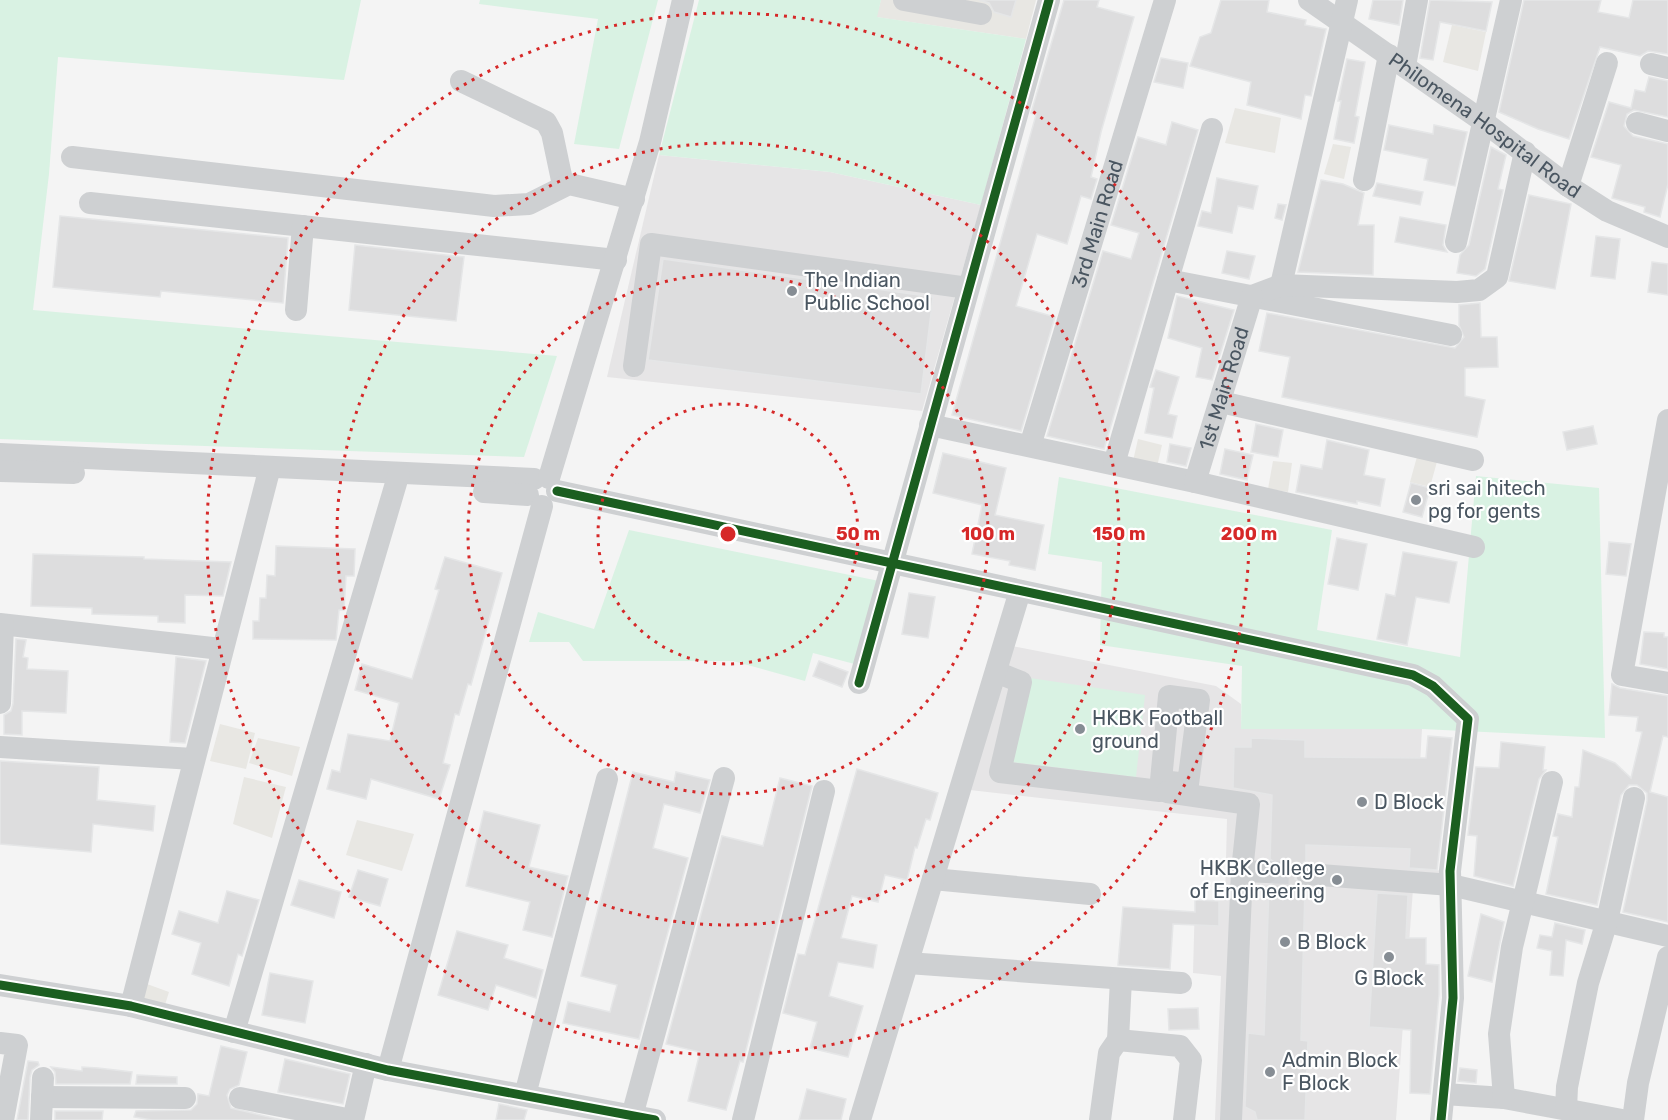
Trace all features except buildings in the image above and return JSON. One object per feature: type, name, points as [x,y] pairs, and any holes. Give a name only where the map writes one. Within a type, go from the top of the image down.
[{"type":"street","points":[[388,1070],[542,490],[616,260],[650,142],[682,0]]},
{"type":"street","points":[[904,0],[981,14]]},
{"type":"street","points":[[859,682],[1048,0]]},
{"type":"street","name":"3rd Main Road","points":[[1030,447],[1166,0]]},
{"type":"street","name":"Philomena Hospital Road","points":[[1309,0],[1345,11],[1397,60],[1525,152],[1568,186],[1607,211],[1668,237]]},
{"type":"street","points":[[1364,180],[1397,60],[1417,0]]},
{"type":"street","points":[[1456,242],[1511,0]]},
{"type":"street","points":[[1281,285],[1345,11]]},
{"type":"street","points":[[1568,186],[1607,63]]},
{"type":"street","points":[[461,81],[546,122],[552,133],[563,185]]},
{"type":"street","points":[[1637,123],[1668,131]]},
{"type":"street","points":[[1114,464],[1212,129]]},
{"type":"street","points":[[1252,296],[1281,285],[1456,292],[1479,290],[1497,277],[1525,152]]},
{"type":"street","points":[[72,158],[494,206],[530,204],[551,195],[563,185],[576,184],[634,199]]},
{"type":"street","points":[[90,203],[616,260]]},
{"type":"street","points":[[296,310],[303,226]]},
{"type":"street","points":[[634,366],[651,244],[968,288]]},
{"type":"street","points":[[1168,280],[1451,335]]},
{"type":"street","name":"1st Main Road","points":[[1195,482],[1252,296]]},
{"type":"street","points":[[1221,402],[1473,460]]},
{"type":"street","points":[[1668,420],[1622,675],[1668,683]]},
{"type":"street","points":[[930,425],[1195,482],[1474,547]]},
{"type":"street","points":[[0,454],[268,474],[542,490],[894,562],[1413,675],[1433,686],[1468,719],[1450,871],[1453,998],[1442,1120]]},
{"type":"street","points":[[0,471],[268,474]]},
{"type":"street","points":[[130,1006],[268,474]]},
{"type":"street","points":[[234,1032],[396,480]]},
{"type":"street","points":[[860,1120],[1020,591]]},
{"type":"street","points":[[0,703],[2,624],[222,649]]},
{"type":"street","points":[[996,672],[1021,682],[1000,772],[1160,786],[1250,804],[1242,871],[1231,1120]]},
{"type":"street","points":[[0,747],[193,759]]},
{"type":"street","points":[[632,1116],[724,778]]},
{"type":"street","points":[[525,1095],[607,779]]},
{"type":"street","points":[[1504,1098],[1499,1034],[1512,947],[1552,782]]},
{"type":"street","points":[[742,1120],[824,791]]},
{"type":"street","points":[[1566,1109],[1588,983],[1607,921],[1634,798]]},
{"type":"street","points":[[1242,871],[1267,872]]},
{"type":"street","points":[[1307,874],[1451,885],[1668,936]]},
{"type":"street","points":[[933,879],[1090,894]]},
{"type":"street","points":[[1633,1120],[1638,1083],[1668,957]]},
{"type":"street","points":[[908,963],[1181,983]]},
{"type":"street","points":[[1100,1120],[1109,1053],[1118,1040],[1121,979]]},
{"type":"street","points":[[0,985],[130,1006],[388,1070],[655,1120]]},
{"type":"street","points":[[1118,1040],[1180,1046],[1191,1060],[1184,1120]]},
{"type":"street","points":[[0,1043],[17,1045],[3,1120]]},
{"type":"street","points":[[240,1098],[353,1120],[366,1064]]},
{"type":"street","points":[[41,1120],[43,1087],[185,1098]]},
{"type":"street","points":[[1444,1094],[1504,1098],[1533,1111],[1566,1109],[1623,1120]]},
{"type":"shaded area","points":[[881,0],[1036,0],[1026,39],[876,17]]},
{"type":"shaded area","points":[[1452,25],[1486,32],[1478,71],[1443,62]]},
{"type":"shaded area","points":[[1235,108],[1281,118],[1275,153],[1225,143]]},
{"type":"shaded area","points":[[1333,144],[1351,147],[1344,179],[1324,174]]},
{"type":"shaded area","name":"The Indian Public School","points":[[659,155],[830,172],[981,205],[922,411],[607,377]]},
{"type":"shaded area","points":[[1138,439],[1162,445],[1157,467],[1133,461]]},
{"type":"shaded area","points":[[1418,453],[1438,458],[1430,487],[1410,482]]},
{"type":"shaded area","points":[[1273,461],[1292,463],[1288,492],[1268,489]]},
{"type":"shaded area","name":"HKBK College of Engineering","points":[[1012,646],[1216,686],[1241,704],[1241,729],[1422,729],[1414,869],[1450,871],[1413,889],[1396,1120],[1215,1120],[1221,976],[1193,973],[1195,900],[1225,900],[1227,819],[970,790]]},
{"type":"shaded area","points":[[220,724],[255,733],[246,769],[210,761]]},
{"type":"shaded area","points":[[258,738],[300,747],[292,776],[249,763]]},
{"type":"shaded area","points":[[244,777],[286,787],[272,838],[233,824]]},
{"type":"shaded area","points":[[357,820],[414,834],[402,871],[346,855]]},
{"type":"shaded area","points":[[147,984],[169,992],[164,1008],[142,999]]},
{"type":"green space","points":[[0,0],[361,0],[344,80],[58,57],[49,174],[33,310],[557,356],[524,457],[0,439]]},
{"type":"green space","points":[[480,0],[658,0],[619,149],[574,144],[598,19],[479,4]]},
{"type":"green space","points":[[699,0],[881,0],[877,17],[1026,39],[981,205],[830,172],[659,155]]},
{"type":"green space","points":[[1476,476],[1599,488],[1605,738],[1422,729],[1241,729],[1242,666],[1100,645],[1102,562],[1048,554],[1059,477],[1332,530],[1317,630],[1460,657]]},
{"type":"green space","points":[[629,530],[884,582],[862,666],[813,653],[805,681],[733,661],[583,661],[569,642],[529,642],[538,612],[594,629]]},
{"type":"green space","name":"HKBK Football ground","points":[[1030,678],[1145,695],[1136,777],[1012,762]]},
{"type":"tunnel","points":[[1267,872],[1307,874]]},
{"type":"cycle path","points":[[859,683],[1049,0]]},
{"type":"cycle path","points":[[557,491],[1413,675],[1433,686],[1468,719],[1450,871],[1453,998],[1441,1120]]},
{"type":"cycle path","points":[[0,985],[131,1006],[388,1070],[655,1120]]},
{"type":"place","name":"The Indian Public School","points":[[792,291]]},
{"type":"place","name":"sri sai hitech pg for gents","points":[[1416,500]]},
{"type":"place","name":"HKBK Football ground","points":[[1080,729]]},
{"type":"place","name":"D Block","points":[[1362,802]]},
{"type":"place","name":"HKBK College of Engineering","points":[[1337,880]]},
{"type":"place","name":"B Block","points":[[1285,942]]},
{"type":"place","name":"G Block","points":[[1389,957]]},
{"type":"place","name":"Admin Block F Block","points":[[1270,1072]]}]
